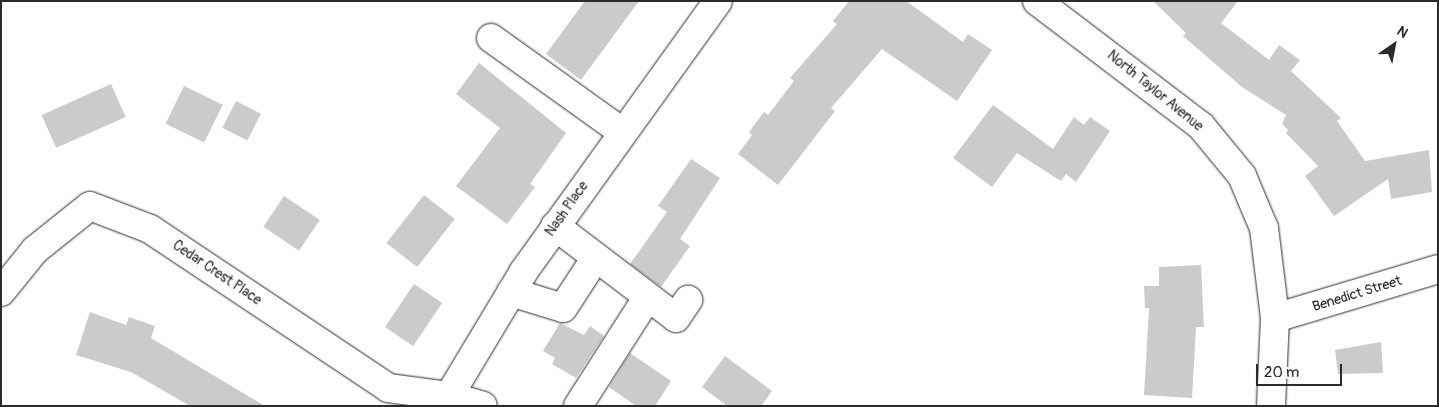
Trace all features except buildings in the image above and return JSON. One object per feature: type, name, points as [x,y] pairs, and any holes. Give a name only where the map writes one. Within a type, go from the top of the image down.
[{"type":"street","name":"Nash Place","points":[[449,396],[512,292],[555,226],[621,132],[718,1]]},
{"type":"street","name":"North Taylor Avenue","points":[[1037,1],[1201,126],[1242,176],[1264,228],[1275,318],[1271,406]]},
{"type":"street","points":[[492,38],[621,132]]},
{"type":"street","name":"Cedar Crest Place","points":[[1,292],[35,250],[90,206],[150,229],[388,388],[449,396]]},
{"type":"street","points":[[555,226],[647,298],[676,318],[688,300]]},
{"type":"street","points":[[512,292],[563,308],[596,259]]},
{"type":"street","name":"Benedict Street","points":[[1275,318],[1438,269]]},
{"type":"street","points":[[578,406],[647,298]]},
{"type":"street","points":[[449,396],[483,406]]}]
